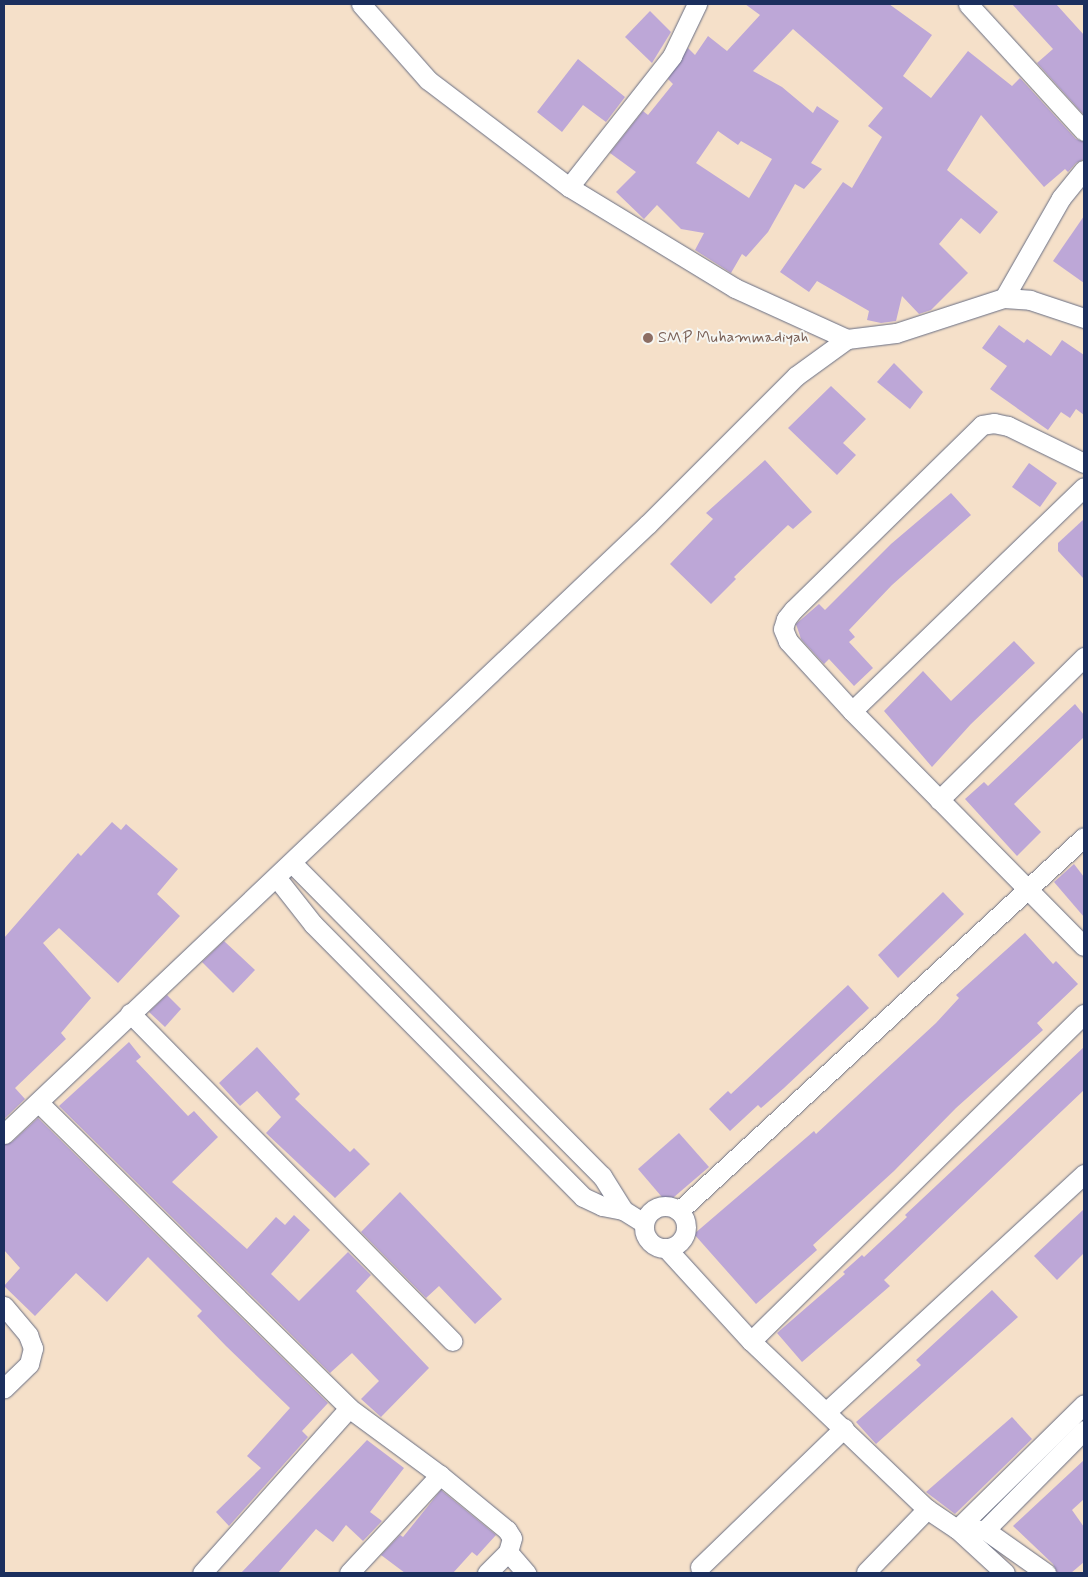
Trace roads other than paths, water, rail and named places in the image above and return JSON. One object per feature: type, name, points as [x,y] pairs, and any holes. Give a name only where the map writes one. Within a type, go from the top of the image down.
[{"type":"street","points":[[362,4],[428,80],[569,186],[735,288],[847,339]]},
{"type":"street","points":[[569,186],[672,56],[697,4]]},
{"type":"street","points":[[968,4],[1084,131]]},
{"type":"street","points":[[1004,298],[1062,198],[1084,170]]},
{"type":"street","points":[[4,1134],[39,1103],[130,1013],[292,863],[648,524],[796,376],[847,339],[896,333],[1004,298],[1030,300],[1084,318]]},
{"type":"street","points":[[1084,463],[1008,426],[994,423],[982,425],[793,610],[786,619],[783,629],[788,641],[852,711],[1084,946]]},
{"type":"street","points":[[852,711],[1084,487]]},
{"type":"street","points":[[939,800],[1084,657]]},
{"type":"street","points":[[679,1211],[1028,891],[1084,837]]},
{"type":"street","points":[[292,863],[602,1176],[623,1210]]},
{"type":"street","points":[[276,877],[313,924],[582,1197],[602,1206],[623,1210],[644,1223]]},
{"type":"street","points":[[130,1013],[452,1341]]},
{"type":"street","points":[[751,1342],[1084,1014]]},
{"type":"street","points":[[39,1103],[349,1408],[440,1475],[507,1530],[512,1538],[508,1552],[487,1573]]},
{"type":"street","points":[[826,1411],[1084,1174]]},
{"type":"street","points":[[666,1248],[674,1246],[685,1234],[684,1217],[679,1211],[664,1206],[656,1208],[644,1223],[646,1236],[651,1242],[666,1248],[751,1342],[844,1428],[927,1509],[958,1529],[1005,1573]]},
{"type":"street","points":[[4,1306],[28,1335],[32,1348],[29,1364],[4,1388]]},
{"type":"street","points":[[958,1529],[1084,1404]]},
{"type":"street","points":[[202,1573],[349,1408]]},
{"type":"street","points":[[700,1567],[844,1428]]},
{"type":"street","points":[[984,1530],[1084,1430]]},
{"type":"street","points":[[349,1573],[440,1475]]},
{"type":"street","points":[[866,1572],[927,1509]]},
{"type":"street","points":[[958,1529],[984,1530],[1046,1573]]},
{"type":"street","points":[[508,1552],[526,1573]]},
{"type":"place","name":"SMP Muhammadiyah","points":[[648,338]]}]
